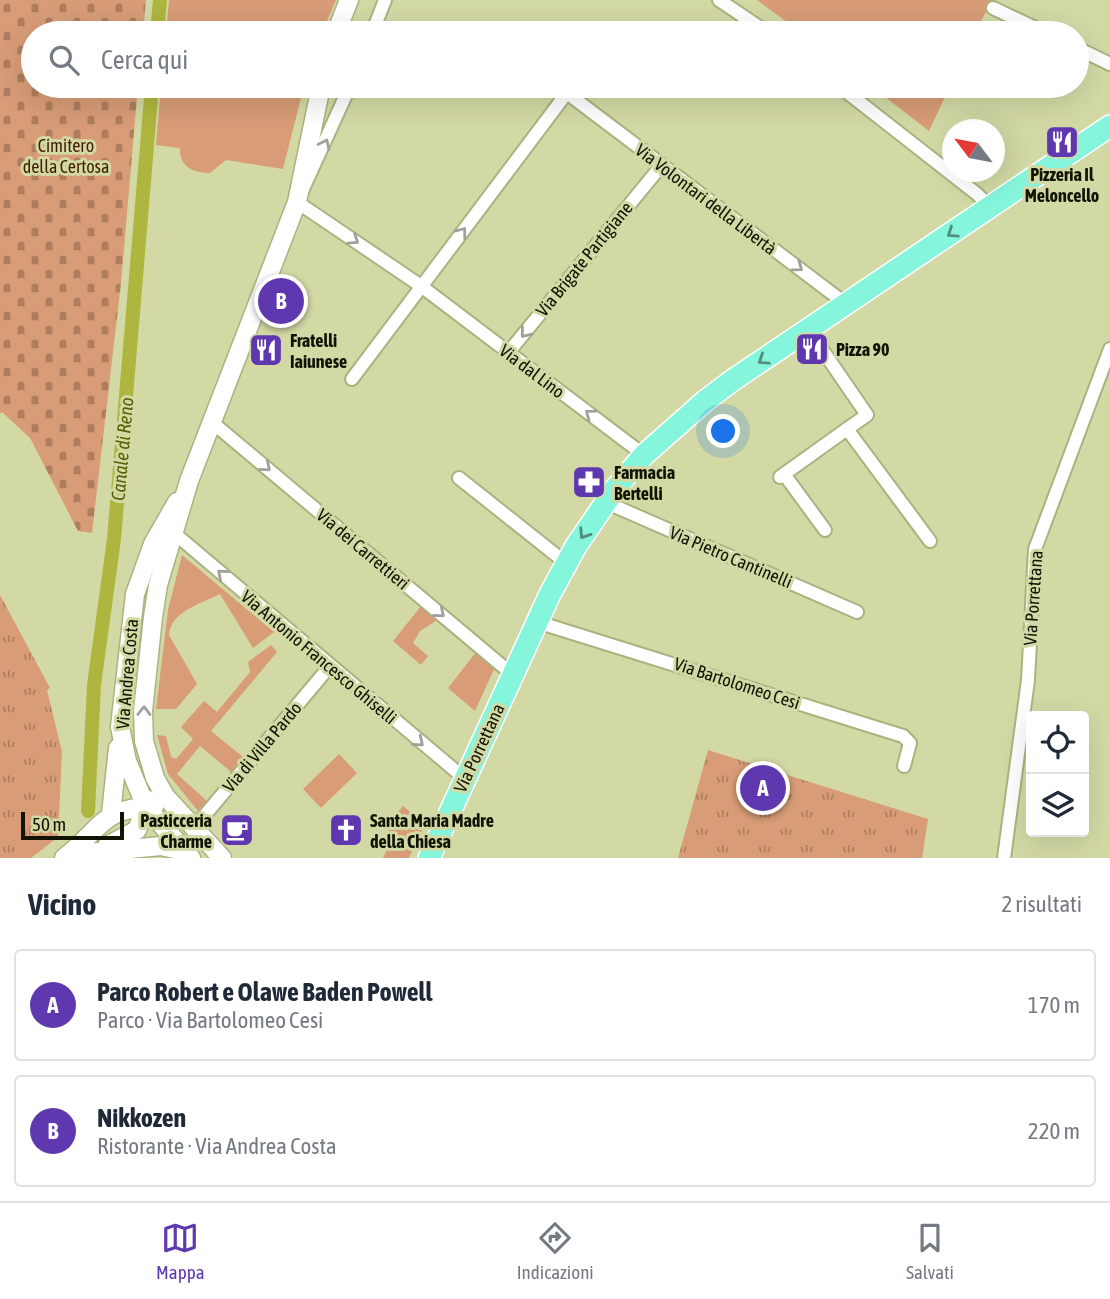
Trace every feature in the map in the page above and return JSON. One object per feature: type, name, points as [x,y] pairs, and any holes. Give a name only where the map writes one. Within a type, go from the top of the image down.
[{"type":"main road","points":[[340,21],[349,0]]},
{"type":"main road","name":"Via Andrea Costa","points":[[222,858],[178,811],[155,778],[144,741],[143,710],[156,595],[189,481],[297,202],[319,98]]},
{"type":"main road","name":"Via Porrettana","points":[[432,857],[464,778],[566,563],[605,502],[644,456],[705,401],[1110,126]]},
{"type":"main road","name":"Via Andrea Costa","points":[[188,854],[146,807],[127,761],[120,727],[139,580],[153,544],[189,481]]},
{"type":"main road","points":[[111,814],[120,727]]},
{"type":"main road","points":[[97,850],[137,830],[155,778]]},
{"type":"main road","points":[[66,856],[111,814],[128,808],[146,807],[178,811]]},
{"type":"main road","points":[[66,856],[97,850],[161,846],[188,854]]},
{"type":"street","points":[[377,21],[385,0]]},
{"type":"street","points":[[719,0],[750,21]]},
{"type":"street","points":[[993,8],[1021,21]]},
{"type":"street","points":[[1089,54],[1110,64]]},
{"type":"street","name":"Via Andrea Costa","points":[[297,202],[345,98]]},
{"type":"street","points":[[352,379],[564,98]]},
{"type":"street","name":"Via Volontari della Libertà","points":[[580,98],[661,166],[846,304]]},
{"type":"street","points":[[854,98],[967,186],[990,208]]},
{"type":"street","name":"Via Brigate Partigiane","points":[[508,353],[661,166]]},
{"type":"street","name":"Via dal Lino","points":[[297,202],[421,286],[644,456]]},
{"type":"street","points":[[808,329],[867,415],[782,475],[825,530]]},
{"type":"street","name":"Via Porrettana","points":[[1004,858],[1028,680],[1035,549],[1110,349]]},
{"type":"street","name":"Via dei Carrettieri","points":[[213,423],[513,675]]},
{"type":"street","points":[[847,429],[930,541]]},
{"type":"street","points":[[459,478],[566,563]]},
{"type":"street","name":"Via Pietro Cantinelli","points":[[605,502],[857,612]]},
{"type":"street","name":"Via Antonio Francesco Ghiselli","points":[[174,533],[464,778]]},
{"type":"street","name":"Via Bartolomeo Cesi","points":[[537,622],[903,736],[910,743],[904,766]]},
{"type":"street","name":"Via di Villa Pardo","points":[[194,828],[330,666]]},
{"type":"green space","name":"Cimitero della Certosa","points":[[0,0],[146,0],[144,21],[21,21],[21,98],[137,98],[121,283],[92,533],[78,531],[30,438],[2,412],[0,414]]},
{"type":"green space","points":[[169,0],[336,0],[327,21],[167,21]]},
{"type":"green space","points":[[757,0],[992,0],[981,21],[786,21]]},
{"type":"green space","points":[[160,98],[301,98],[283,169],[226,160],[210,173],[198,172],[189,168],[182,160],[180,148],[156,145]]},
{"type":"green space","points":[[886,98],[944,98],[929,131]]},
{"type":"green space","points":[[182,555],[274,632],[253,648],[220,594],[188,609],[175,620],[169,635],[197,684],[176,709],[156,709],[168,610]]},
{"type":"green space","points":[[0,595],[50,688],[47,690],[62,752],[58,837],[31,858],[0,858]]},
{"type":"green space","points":[[422,605],[439,619],[420,631],[413,643],[428,656],[421,665],[393,641]]},
{"type":"green space","points":[[271,645],[277,652],[211,731],[243,757],[231,772],[200,746],[177,774],[207,801],[198,811],[168,774],[157,735],[166,736],[171,757],[176,759],[193,739],[181,727],[204,701],[217,712],[250,672],[248,662]]},
{"type":"green space","points":[[477,651],[495,667],[475,711],[448,688]]},
{"type":"green space","points":[[708,750],[928,819],[922,858],[678,858]]},
{"type":"green space","points":[[339,754],[357,773],[321,808],[303,789]]},
{"type":"green space","points":[[403,806],[425,824],[409,858],[383,858],[392,839],[387,835],[394,817]]},
{"type":"waterway","name":"Canale di Reno","points":[[158,21],[160,0]]},
{"type":"waterway","name":"Canale di Reno","points":[[88,811],[94,685],[114,539],[151,98]]},
{"type":"place","name":"Pizzeria Il Meloncello","points":[[1062,142]]},
{"type":"place","name":"Nikkozen","points":[[281,301]]},
{"type":"place","name":"Pizza 90","points":[[812,349]]},
{"type":"place","name":"Fratelli Iaiunese","points":[[266,350]]},
{"type":"place","name":"Farmacia Bertelli","points":[[589,482]]},
{"type":"place","name":"Parco Robert e Olawe Baden Powell","points":[[763,788]]},
{"type":"place","name":"Pasticceria Charme","points":[[237,830]]},
{"type":"place","name":"Santa Maria Madre della Chiesa","points":[[346,830]]}]
